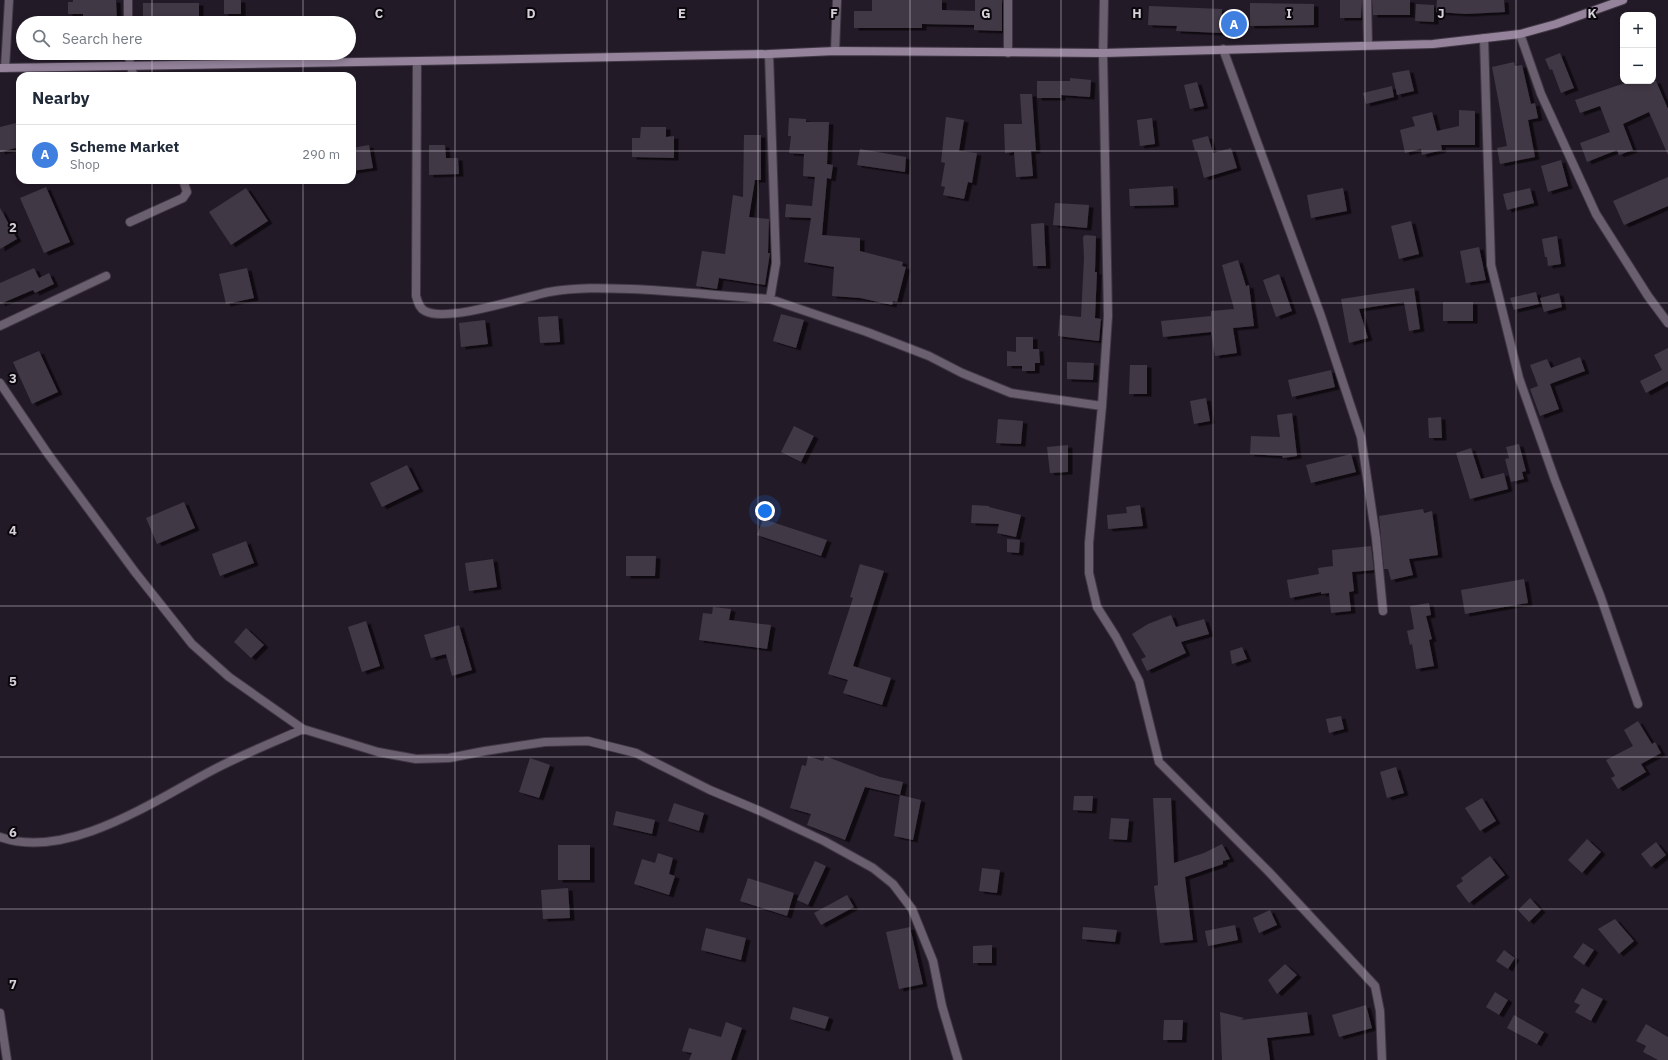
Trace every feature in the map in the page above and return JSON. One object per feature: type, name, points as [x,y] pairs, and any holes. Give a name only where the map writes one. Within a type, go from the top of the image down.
[{"type":"main road","points":[[2,68],[769,54],[835,51],[1008,54],[1103,53],[1433,44],[1520,34],[1556,24],[1623,0]]},
{"type":"street","points":[[2,68],[9,0]]},
{"type":"street","points":[[128,0],[128,16]]},
{"type":"street","points":[[835,51],[837,0]]},
{"type":"street","points":[[1008,0],[1008,54]]},
{"type":"street","points":[[1104,0],[1103,53],[1108,316],[1102,406],[1089,543],[1089,574],[1097,607],[1116,637],[1139,681],[1159,762],[1269,872],[1374,986],[1380,1011],[1382,1060]]},
{"type":"street","points":[[1367,0],[1368,45]]},
{"type":"street","points":[[1520,34],[1541,94],[1596,214],[1668,323]]},
{"type":"street","points":[[1484,38],[1491,265],[1519,378],[1555,480],[1600,595],[1638,704]]},
{"type":"street","points":[[1223,49],[1321,316],[1361,437],[1376,538],[1383,611]]},
{"type":"street","points":[[769,54],[776,263],[770,299]]},
{"type":"street","points":[[130,60],[132,72]]},
{"type":"street","points":[[417,61],[416,296],[419,305],[425,311],[439,313],[466,312],[490,308],[551,292],[582,288],[650,290],[770,299],[868,332],[929,356],[962,373],[1011,393],[1102,406]]},
{"type":"street","points":[[130,222],[183,198],[187,192],[184,184]]},
{"type":"street","points":[[0,326],[106,276]]},
{"type":"street","points":[[0,382],[48,454],[135,572],[192,644],[229,677],[303,729],[378,752],[416,759],[449,758],[545,742],[588,741],[636,753],[710,790],[760,811],[824,841],[873,868],[893,884],[912,909],[933,961],[942,1006],[958,1060]]},
{"type":"street","points":[[0,837],[7,840],[35,842],[65,840],[126,817],[213,770],[303,729]]},
{"type":"street","points":[[0,1014],[7,1060]]},
{"type":"building","points":[[73,0],[116,0],[117,16],[83,16],[83,14],[68,14],[68,2],[73,2]]},
{"type":"building","points":[[224,0],[241,0],[241,14],[224,14]]},
{"type":"building","points":[[872,0],[942,0],[942,10],[975,11],[975,0],[1002,0],[1002,31],[974,30],[974,25],[922,24],[922,28],[854,28],[854,11],[872,11]]},
{"type":"building","points":[[1340,0],[1362,0],[1361,18],[1340,18]]},
{"type":"building","points":[[1372,0],[1410,0],[1410,15],[1373,15]]},
{"type":"building","points":[[1437,0],[1504,0],[1505,12],[1466,14],[1436,12]]},
{"type":"building","points":[[143,3],[199,3],[199,16],[143,16]]},
{"type":"building","points":[[1250,3],[1314,4],[1314,25],[1250,26]]},
{"type":"building","points":[[1416,4],[1434,5],[1434,22],[1415,21]]},
{"type":"building","points":[[1149,6],[1222,9],[1221,33],[1176,31],[1177,26],[1148,25]]},
{"type":"building","points":[[1560,53],[1574,88],[1561,93],[1552,69],[1550,70],[1545,59]]},
{"type":"building","points":[[1514,62],[1515,66],[1522,65],[1531,104],[1535,103],[1538,118],[1528,120],[1535,157],[1500,164],[1497,148],[1507,146],[1492,67]]},
{"type":"building","points":[[1409,70],[1414,91],[1397,95],[1392,73]]},
{"type":"building","points":[[1070,78],[1091,80],[1090,97],[1061,95],[1061,98],[1037,98],[1037,81],[1070,81]]},
{"type":"building","points":[[1656,81],[1668,109],[1668,155],[1649,112],[1623,124],[1633,150],[1619,155],[1617,150],[1587,162],[1580,143],[1610,132],[1600,106],[1580,113],[1575,100],[1622,84],[1656,84]]},
{"type":"building","points":[[1197,82],[1204,106],[1190,109],[1184,85]]},
{"type":"building","points":[[1392,86],[1394,97],[1366,104],[1363,93]]},
{"type":"building","points":[[1020,94],[1032,94],[1036,151],[1031,151],[1033,176],[1016,177],[1014,152],[1005,153],[1004,124],[1022,124]]},
{"type":"building","points":[[1459,110],[1475,111],[1475,145],[1441,145],[1442,150],[1422,155],[1421,149],[1405,153],[1400,130],[1415,126],[1412,117],[1432,112],[1437,131],[1459,126]]},
{"type":"building","points":[[946,117],[964,120],[959,151],[977,153],[972,183],[968,182],[964,199],[943,195],[945,187],[941,186],[945,163],[941,162]]},
{"type":"building","points":[[789,118],[806,119],[806,122],[829,122],[827,164],[833,165],[831,179],[827,178],[822,235],[860,238],[860,251],[903,262],[902,266],[906,267],[897,302],[893,301],[892,305],[860,298],[832,296],[834,267],[804,262],[811,218],[785,217],[786,204],[812,206],[815,177],[803,176],[804,154],[789,153],[791,136],[788,136]]},
{"type":"building","points":[[1152,118],[1155,144],[1140,146],[1137,120]]},
{"type":"building","points":[[16,123],[16,148],[0,152],[0,127]]},
{"type":"building","points":[[641,127],[666,127],[666,137],[674,136],[674,158],[632,157],[632,138],[640,138]]},
{"type":"building","points":[[744,135],[761,135],[761,180],[755,180],[749,217],[769,219],[768,253],[770,253],[765,285],[719,278],[717,289],[696,286],[702,251],[725,254],[733,195],[743,197]]},
{"type":"building","points":[[1208,136],[1213,153],[1231,148],[1237,168],[1204,178],[1197,151],[1195,151],[1192,140]]},
{"type":"building","points":[[369,145],[373,168],[356,170],[356,147]]},
{"type":"building","points":[[429,145],[445,145],[446,158],[458,158],[459,174],[429,175]]},
{"type":"building","points":[[860,149],[906,157],[905,172],[857,165]]},
{"type":"building","points":[[1561,160],[1568,186],[1548,192],[1541,166]]},
{"type":"building","points":[[1668,177],[1668,206],[1624,225],[1613,201]]},
{"type":"building","points":[[1173,186],[1174,205],[1130,206],[1129,189]]},
{"type":"building","points":[[46,187],[70,242],[44,253],[20,198]]},
{"type":"building","points":[[246,188],[268,221],[231,245],[209,212]]},
{"type":"building","points":[[1343,188],[1347,211],[1311,218],[1307,195]]},
{"type":"building","points":[[1530,188],[1534,203],[1507,210],[1503,194]]},
{"type":"building","points":[[1055,203],[1089,205],[1087,228],[1053,225]]},
{"type":"building","points":[[0,208],[17,239],[0,249]]},
{"type":"building","points":[[1411,221],[1419,254],[1399,259],[1391,226]]},
{"type":"building","points":[[1044,223],[1046,266],[1033,266],[1031,224]]},
{"type":"building","points":[[1085,235],[1096,236],[1095,272],[1097,272],[1095,318],[1101,319],[1099,341],[1058,336],[1060,315],[1081,317],[1084,258],[1083,237]]},
{"type":"building","points":[[1557,236],[1561,264],[1548,266],[1542,239]]},
{"type":"building","points":[[1479,247],[1486,280],[1466,283],[1460,251]]},
{"type":"building","points":[[1238,260],[1246,286],[1249,285],[1254,326],[1233,328],[1237,353],[1215,356],[1211,332],[1163,337],[1161,321],[1211,316],[1211,311],[1234,309],[1222,265]]},
{"type":"building","points":[[34,268],[39,278],[49,273],[54,284],[35,293],[33,290],[0,304],[0,283]]},
{"type":"building","points":[[247,268],[254,298],[226,304],[219,274]]},
{"type":"building","points":[[1279,274],[1292,311],[1276,317],[1263,280]]},
{"type":"building","points":[[1414,288],[1420,329],[1409,331],[1404,302],[1359,309],[1368,338],[1349,343],[1341,299]]},
{"type":"building","points":[[1536,292],[1539,304],[1514,310],[1510,298]]},
{"type":"building","points":[[1559,293],[1562,307],[1544,312],[1540,298]]},
{"type":"building","points":[[1443,302],[1473,302],[1473,321],[1443,321]]},
{"type":"building","points":[[781,314],[804,320],[796,348],[773,341]]},
{"type":"building","points":[[558,316],[560,342],[540,343],[538,317]]},
{"type":"building","points":[[485,320],[488,344],[461,347],[459,323]]},
{"type":"building","points":[[1016,337],[1033,337],[1033,349],[1039,349],[1040,363],[1035,363],[1035,371],[1022,371],[1022,366],[1007,366],[1007,351],[1016,352]]},
{"type":"building","points":[[1668,348],[1668,381],[1646,393],[1640,381],[1662,370],[1654,355]]},
{"type":"building","points":[[39,351],[58,392],[32,404],[13,362]]},
{"type":"building","points":[[1580,357],[1585,371],[1550,384],[1559,409],[1540,416],[1530,389],[1538,386],[1530,365],[1547,359],[1551,368]]},
{"type":"building","points":[[1067,362],[1094,363],[1093,380],[1067,379]]},
{"type":"building","points":[[1130,365],[1147,365],[1147,394],[1129,394]]},
{"type":"building","points":[[1331,370],[1335,387],[1292,397],[1288,380]]},
{"type":"building","points":[[1206,398],[1210,421],[1194,424],[1190,401]]},
{"type":"building","points":[[1292,413],[1297,456],[1283,458],[1282,456],[1250,454],[1251,436],[1280,437],[1277,415]]},
{"type":"building","points":[[1441,417],[1442,438],[1429,438],[1428,418]]},
{"type":"building","points":[[998,419],[1023,421],[1021,444],[996,443]]},
{"type":"building","points":[[794,426],[814,436],[801,462],[781,452]]},
{"type":"building","points":[[1519,444],[1526,471],[1522,472],[1524,479],[1511,482],[1505,459],[1509,458],[1506,447]]},
{"type":"building","points":[[1068,445],[1068,472],[1050,473],[1047,447]]},
{"type":"building","points":[[1471,448],[1481,479],[1504,473],[1508,489],[1470,499],[1456,453]]},
{"type":"building","points":[[1351,454],[1356,472],[1311,483],[1306,465]]},
{"type":"building","points":[[407,465],[419,489],[382,507],[370,483]]},
{"type":"building","points":[[184,502],[195,528],[157,544],[146,518]]},
{"type":"building","points":[[972,505],[989,506],[1021,515],[1016,537],[997,533],[999,524],[971,523]]},
{"type":"building","points":[[1140,505],[1143,526],[1108,529],[1107,515],[1127,513],[1126,507]]},
{"type":"building","points":[[1423,509],[1424,513],[1432,511],[1438,555],[1409,559],[1413,575],[1391,580],[1388,569],[1384,569],[1379,516]]},
{"type":"building","points":[[763,519],[827,540],[821,556],[757,535]]},
{"type":"building","points":[[1007,539],[1020,540],[1019,553],[1007,552]]},
{"type":"building","points":[[246,541],[254,563],[220,576],[212,554]]},
{"type":"building","points":[[1371,546],[1374,570],[1352,572],[1354,591],[1349,592],[1351,611],[1331,613],[1329,593],[1321,594],[1321,592],[1290,598],[1287,580],[1319,574],[1318,568],[1333,566],[1332,550]]},
{"type":"building","points":[[626,556],[656,556],[655,576],[626,576]]},
{"type":"building","points":[[493,559],[497,587],[469,591],[465,563]]},
{"type":"building","points":[[860,564],[884,571],[853,666],[891,678],[882,705],[843,693],[848,680],[828,674],[853,598],[850,597]]},
{"type":"building","points":[[1524,579],[1528,603],[1465,614],[1461,590]]},
{"type":"building","points":[[1429,603],[1431,615],[1426,616],[1432,639],[1429,640],[1434,666],[1416,669],[1412,644],[1410,645],[1407,631],[1414,629],[1410,606]]},
{"type":"building","points":[[713,607],[731,609],[729,620],[771,625],[767,649],[699,640],[703,613],[712,614]]},
{"type":"building","points":[[1171,615],[1176,627],[1204,619],[1209,634],[1181,642],[1186,653],[1147,671],[1141,659],[1146,657],[1132,634],[1148,624]]},
{"type":"building","points":[[366,621],[380,666],[362,672],[348,627]]},
{"type":"building","points":[[459,625],[472,670],[452,676],[446,654],[431,658],[424,635]]},
{"type":"building","points":[[246,628],[264,645],[251,658],[234,642]]},
{"type":"building","points":[[1242,647],[1247,659],[1232,664],[1230,651]]},
{"type":"building","points":[[1341,716],[1344,729],[1329,733],[1326,719]]},
{"type":"building","points":[[1638,721],[1652,744],[1655,742],[1661,753],[1641,764],[1646,772],[1618,789],[1611,778],[1615,776],[1606,760],[1633,746],[1624,730]]},
{"type":"building","points":[[808,756],[823,761],[825,756],[880,777],[903,782],[900,795],[865,787],[845,840],[807,825],[811,814],[790,808],[802,765],[806,766]]},
{"type":"building","points":[[530,758],[550,765],[539,798],[519,792]]},
{"type":"building","points":[[1396,767],[1404,793],[1387,798],[1380,772]]},
{"type":"building","points":[[900,795],[921,800],[913,840],[894,836]]},
{"type":"building","points":[[1074,796],[1093,796],[1092,811],[1073,810]]},
{"type":"building","points":[[1153,798],[1171,798],[1174,863],[1204,853],[1222,844],[1230,859],[1223,861],[1223,864],[1185,877],[1193,940],[1160,943],[1154,886],[1158,885]]},
{"type":"building","points":[[1482,798],[1496,821],[1480,831],[1465,808]]},
{"type":"building","points":[[674,803],[704,813],[699,831],[668,821]]},
{"type":"building","points":[[616,811],[655,820],[652,834],[613,825]]},
{"type":"building","points":[[1111,818],[1129,819],[1127,840],[1109,839]]},
{"type":"building","points":[[1587,839],[1601,852],[1582,873],[1568,860]]},
{"type":"building","points":[[1656,842],[1666,855],[1651,867],[1641,854]]},
{"type":"building","points":[[558,845],[590,845],[590,880],[558,880]]},
{"type":"building","points":[[658,853],[673,858],[669,874],[675,876],[669,895],[634,884],[642,859],[655,863]]},
{"type":"building","points":[[1490,856],[1505,875],[1469,903],[1456,886],[1463,881],[1461,878]]},
{"type":"building","points":[[815,861],[826,866],[808,905],[797,900]]},
{"type":"building","points":[[982,868],[1000,870],[997,893],[979,891]]},
{"type":"building","points":[[748,878],[794,893],[787,916],[740,901]]},
{"type":"building","points":[[568,888],[570,918],[543,919],[541,890]]},
{"type":"building","points":[[847,895],[854,907],[821,925],[814,913]]},
{"type":"building","points":[[1530,898],[1541,910],[1529,922],[1518,910]]},
{"type":"building","points":[[1270,910],[1277,925],[1259,933],[1253,918]]},
{"type":"building","points":[[1615,919],[1634,941],[1619,954],[1598,929]]},
{"type":"building","points":[[1235,925],[1238,940],[1208,946],[1205,931]]},
{"type":"building","points":[[910,927],[923,984],[899,989],[886,932]]},
{"type":"building","points":[[1083,927],[1117,930],[1115,942],[1082,939]]},
{"type":"building","points":[[706,928],[746,938],[741,960],[701,950]]},
{"type":"building","points":[[1583,943],[1594,950],[1584,965],[1573,957]]},
{"type":"building","points":[[992,945],[992,963],[973,963],[973,946]]},
{"type":"building","points":[[1504,950],[1515,958],[1508,969],[1496,961]]},
{"type":"building","points":[[1285,964],[1297,975],[1277,994],[1268,980]]},
{"type":"building","points":[[1582,988],[1603,999],[1591,1021],[1575,1012],[1580,1005],[1574,1002]]},
{"type":"building","points":[[1495,992],[1508,1000],[1499,1015],[1486,1007]]},
{"type":"building","points":[[1366,1005],[1372,1028],[1339,1037],[1332,1015]]},
{"type":"building","points":[[793,1007],[829,1017],[825,1029],[790,1019]]},
{"type":"building","points":[[1220,1012],[1244,1018],[1241,1020],[1307,1012],[1310,1033],[1267,1038],[1270,1060],[1222,1060]]},
{"type":"building","points":[[1514,1015],[1544,1032],[1537,1044],[1507,1028]]},
{"type":"building","points":[[1164,1020],[1183,1020],[1182,1040],[1163,1040]]},
{"type":"building","points":[[726,1022],[742,1028],[731,1060],[689,1060],[692,1053],[682,1051],[689,1028],[721,1037]]},
{"type":"building","points":[[1646,1024],[1668,1037],[1668,1060],[1658,1060],[1643,1052],[1646,1046],[1636,1041]]},
{"type":"place","name":"Scheme Market","points":[[1234,24]]}]
